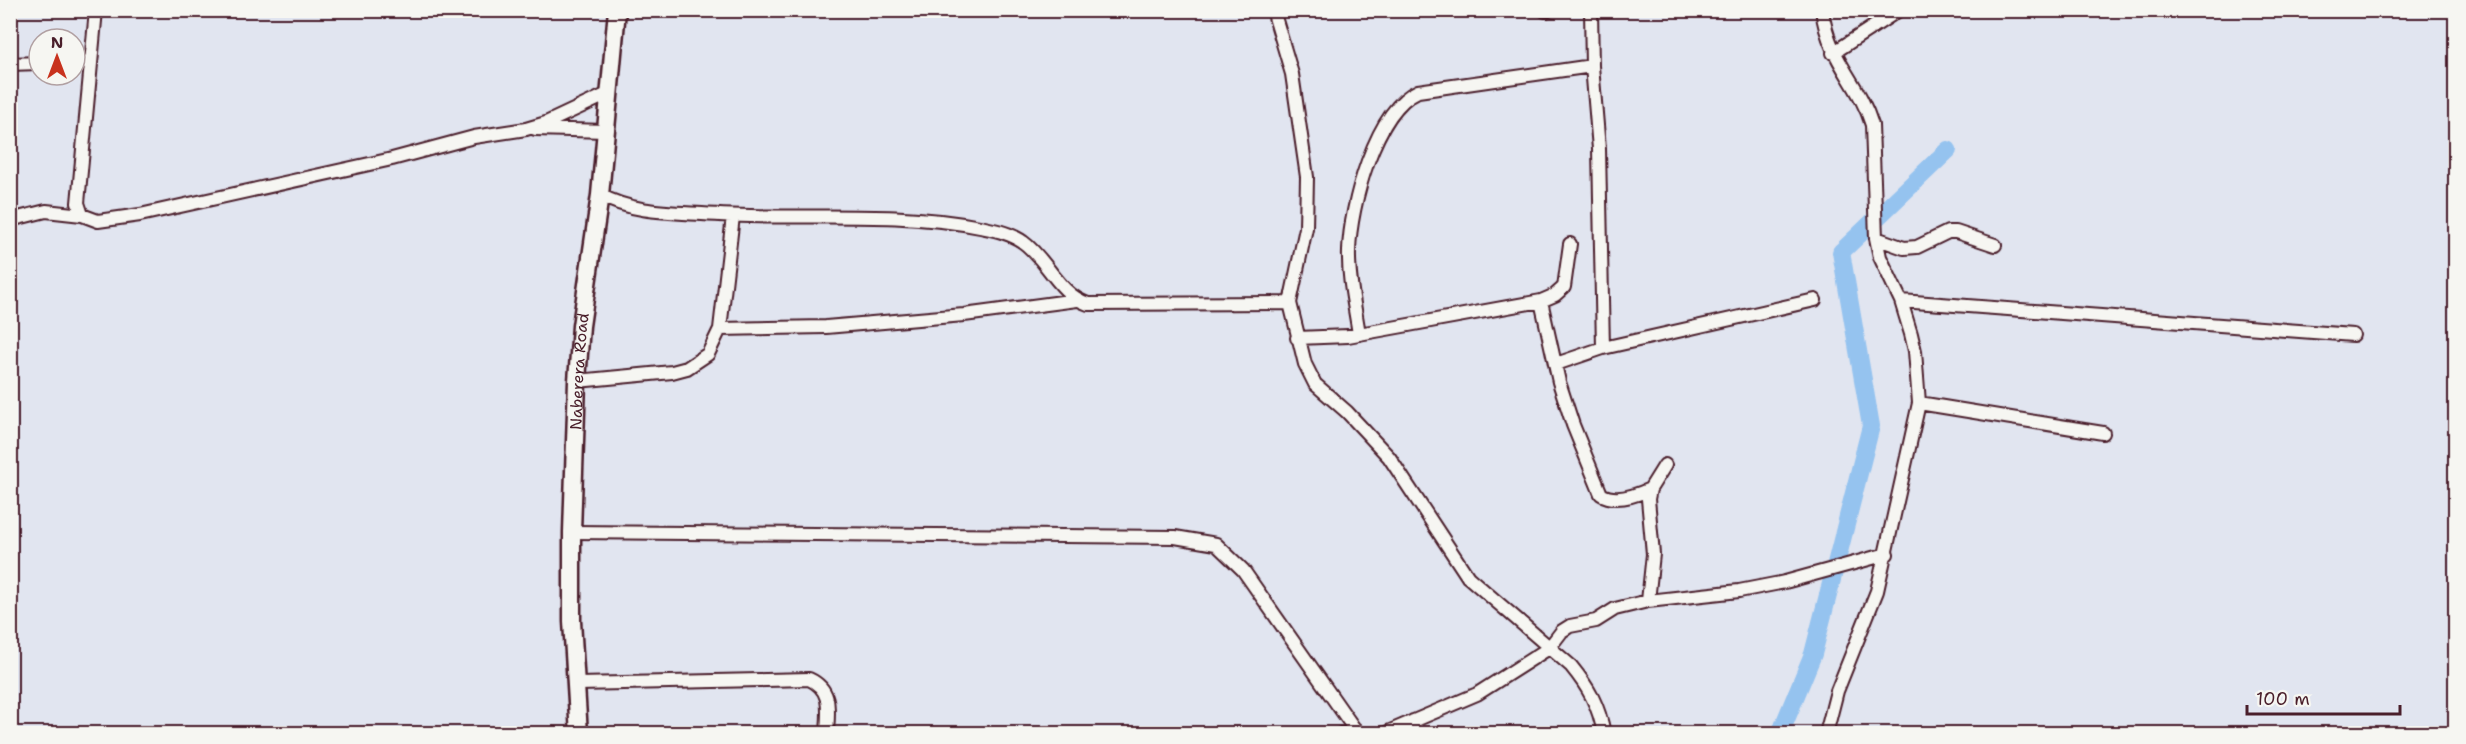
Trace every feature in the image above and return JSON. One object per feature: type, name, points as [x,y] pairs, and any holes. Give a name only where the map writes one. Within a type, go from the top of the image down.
[{"type":"street","points":[[82,215],[78,203],[96,10]]},
{"type":"street","name":"Naberera Road","points":[[579,734],[578,684],[572,621],[572,532],[577,381],[581,326],[600,195],[616,10]]},
{"type":"street","points":[[1273,10],[1292,74],[1307,177],[1306,228],[1290,303],[1297,338],[1315,384],[1347,412],[1389,457],[1468,577],[1571,666],[1591,692],[1599,709],[1604,734]]},
{"type":"street","points":[[1592,10],[1592,66],[1599,150],[1603,348]]},
{"type":"street","points":[[1822,10],[1825,30],[1833,53],[1868,110],[1872,125],[1876,238],[1880,257],[1901,301],[1915,351],[1919,403],[1900,476],[1887,554],[1877,591],[1837,691],[1827,734]]},
{"type":"street","points":[[1833,53],[1899,10]]},
{"type":"street","points":[[87,61],[91,61]]},
{"type":"street","points":[[10,64],[27,63]]},
{"type":"street","points":[[1359,334],[1349,256],[1354,216],[1368,155],[1402,100],[1418,91],[1592,66]]},
{"type":"street","points":[[10,220],[46,211],[82,215],[98,221],[140,215],[392,159],[474,137],[526,129],[546,123],[610,93]]},
{"type":"street","points":[[526,129],[606,131]]},
{"type":"street","points":[[600,195],[630,208],[733,216],[911,217],[1004,232],[1025,243],[1077,300]]},
{"type":"street","points":[[577,381],[641,376],[687,368],[708,354],[720,329],[733,216]]},
{"type":"street","points":[[1876,238],[1893,246],[1917,247],[1948,232],[1956,232],[1995,245]]},
{"type":"street","points":[[1297,338],[1333,339],[1541,301],[1555,296],[1564,287],[1570,244]]},
{"type":"street","points":[[720,329],[838,326],[964,315],[1077,300],[1104,305],[1290,303]]},
{"type":"street","points":[[1556,364],[1603,348],[1815,300]]},
{"type":"street","points":[[1541,301],[1573,425],[1601,494],[1611,498],[1627,497],[1650,489]]},
{"type":"street","points":[[1901,301],[2353,335]]},
{"type":"street","points":[[1919,403],[2103,433]]},
{"type":"street","points":[[1648,601],[1652,577],[1648,499],[1650,489],[1665,465]]},
{"type":"street","points":[[572,532],[1175,537],[1216,544],[1242,570],[1357,731],[1341,734]]},
{"type":"street","points":[[1383,734],[1477,694],[1549,648],[1556,637],[1570,626],[1596,621],[1615,609],[1648,601],[1738,591],[1785,582],[1887,554]]},
{"type":"street","points":[[578,684],[809,679],[820,684],[828,700],[827,734]]},
{"type":"street","points":[[1413,721],[1420,734]]},
{"type":"waterway","points":[[1780,734],[1813,654],[1871,426],[1841,252],[1948,150]]}]
